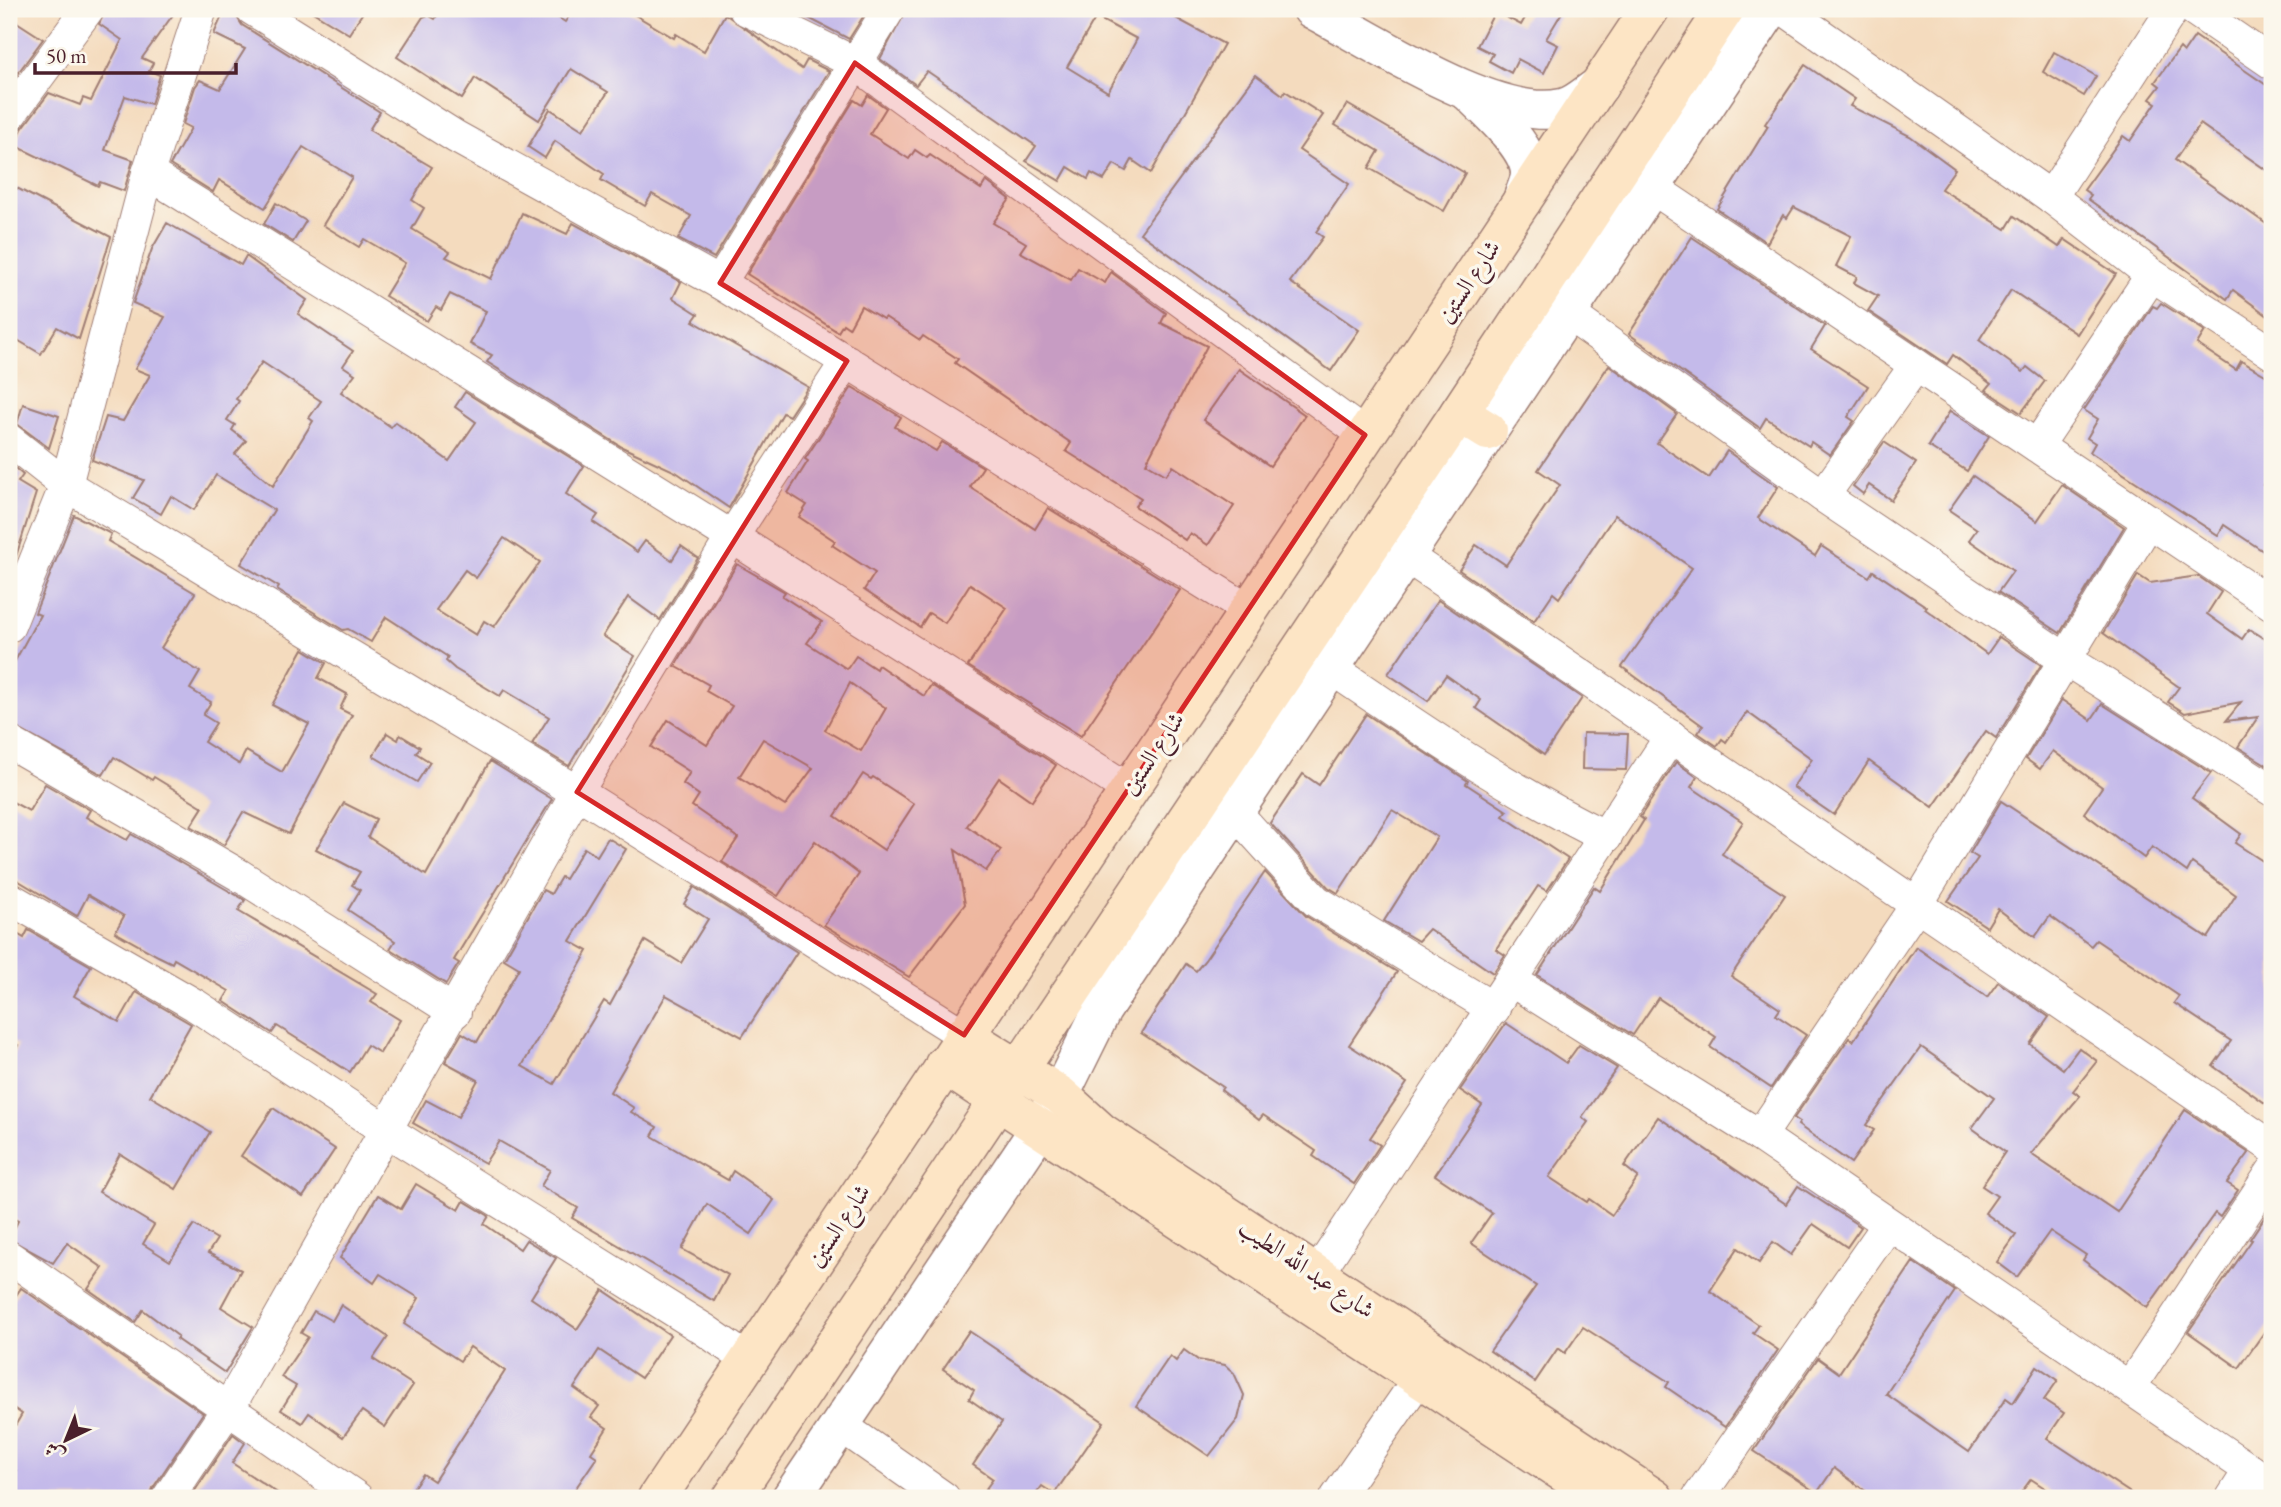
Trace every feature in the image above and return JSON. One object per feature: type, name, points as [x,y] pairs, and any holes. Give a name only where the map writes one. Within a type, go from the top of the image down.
[{"type":"main road","name":"شارع الستين","points":[[657,1498],[1650,9]]},
{"type":"main road","points":[[732,1498],[1008,1084],[1474,422],[1725,9]]},
{"type":"main road","name":"شارع عبد الله الطيب","points":[[954,1050],[1050,1111],[1101,1132],[1308,1287],[1428,1366],[1654,1498]]},
{"type":"main road","name":"شارع عبد الله الطيب","points":[[1428,1366],[1602,1498]]},
{"type":"street","points":[[9,116],[88,9]]},
{"type":"street","points":[[9,626],[66,485],[148,173],[201,9]]},
{"type":"street","points":[[252,9],[456,137],[720,283],[1248,610]]},
{"type":"street","points":[[745,9],[855,63],[1365,435]]},
{"type":"street","points":[[720,283],[889,9]]},
{"type":"street","points":[[1312,9],[1470,93],[1538,111],[1565,108],[1599,86]]},
{"type":"street","points":[[791,1498],[1050,1111],[1102,1010],[1406,556],[1474,422],[1567,313],[1770,9]]},
{"type":"street","points":[[1784,9],[2051,197],[2152,275],[2272,353]]},
{"type":"street","points":[[2051,197],[2173,9]]},
{"type":"street","points":[[2193,9],[2272,63]]},
{"type":"street","points":[[1470,93],[1502,126],[1524,155],[1530,174],[1522,201]]},
{"type":"street","points":[[148,173],[732,537],[1128,789]]},
{"type":"street","points":[[1651,187],[2272,604]]},
{"type":"street","points":[[2037,446],[2152,275]]},
{"type":"street","points":[[1567,313],[1823,496],[2065,660],[2272,790]]},
{"type":"street","points":[[168,1498],[229,1407],[578,792],[732,537],[847,361]]},
{"type":"street","points":[[1823,496],[1916,365]]},
{"type":"street","points":[[9,439],[66,485],[578,792],[954,1050]]},
{"type":"street","points":[[1760,1136],[1916,906],[2149,521]]},
{"type":"street","points":[[1406,556],[2272,1147]]},
{"type":"street","points":[[1331,668],[1457,754],[1606,837]]},
{"type":"street","points":[[1308,1287],[1494,1009],[1671,736]]},
{"type":"street","points":[[9,742],[239,875],[455,1012]]},
{"type":"street","points":[[1236,813],[1316,901],[1494,1009]]},
{"type":"street","points":[[9,898],[195,1005],[387,1131],[705,1330],[748,1360]]},
{"type":"street","points":[[1512,981],[1760,1136],[2261,1478],[2232,1498]]},
{"type":"street","points":[[2130,1387],[2272,1172]]},
{"type":"street","points":[[1698,1498],[1888,1225]]},
{"type":"street","points":[[9,1257],[357,1498]]},
{"type":"street","points":[[1336,1498],[1428,1366]]},
{"type":"street","points":[[840,1425],[944,1498]]},
{"type":"highlighted area","points":[[855,63],[1365,435],[964,1035],[577,792],[847,361],[720,283]]},
{"type":"building","points":[[106,9],[177,9],[142,58],[153,63],[149,71],[160,75],[151,104],[125,96],[105,150],[133,160],[124,191],[100,182],[98,186],[14,145],[22,129],[49,93],[80,105],[83,98],[91,101],[122,40],[99,24]]},
{"type":"building","points":[[225,9],[235,14],[242,25],[380,112],[369,130],[432,167],[412,200],[424,208],[412,229],[450,252],[446,257],[491,279],[522,213],[567,234],[573,223],[681,282],[673,298],[698,314],[693,321],[808,387],[789,416],[783,413],[729,508],[676,472],[622,447],[487,362],[492,355],[470,344],[486,311],[450,294],[441,310],[436,307],[427,321],[385,296],[405,263],[364,239],[359,247],[323,225],[352,177],[303,147],[265,208],[219,180],[213,192],[170,165],[191,128],[183,124],[195,87],[200,80],[220,89],[245,49],[214,34]]},
{"type":"building","points":[[308,9],[365,9],[349,34]]},
{"type":"building","points":[[441,9],[545,9],[565,22],[574,9],[625,9],[674,38],[676,34],[704,51],[725,14],[802,69],[807,60],[829,71],[714,258],[678,239],[691,216],[652,194],[645,206],[601,180],[604,174],[555,141],[545,158],[528,147],[550,109],[583,130],[608,92],[571,69],[539,120],[475,78],[462,99],[397,57],[423,17],[428,15],[435,19]]},
{"type":"building","points":[[791,9],[868,9],[849,39]]},
{"type":"building","points":[[907,9],[1159,9],[1224,44],[1151,173],[1132,160],[1126,171],[1114,164],[1104,180],[1091,173],[1088,179],[1068,167],[1060,181],[1026,161],[1036,146],[927,71],[916,85],[880,59]],"holes":[[[1096,17],[1137,39],[1108,92],[1067,67]]]},
{"type":"building","points":[[1530,9],[1564,9],[1546,39],[1558,45],[1544,73],[1518,59],[1511,73],[1489,61],[1493,54],[1477,46],[1495,11],[1521,25]]},
{"type":"building","points":[[9,17],[43,39],[9,85]]},
{"type":"building","points":[[2195,36],[2272,89],[2272,174],[2200,124],[2175,160],[2272,228],[2272,319],[2233,290],[2227,299],[2088,199],[2091,195],[2084,190],[2123,136],[2130,141],[2156,103],[2150,99],[2160,86],[2155,82],[2180,48],[2184,52]]},
{"type":"building","points":[[2054,52],[2096,76],[2084,96],[2043,72]]},
{"type":"building","points":[[1805,65],[1855,99],[1850,106],[1910,136],[1955,169],[1941,189],[2006,229],[2014,216],[2059,247],[2064,239],[2116,274],[2077,334],[2011,290],[1979,340],[2023,372],[2027,367],[2045,381],[2021,413],[1986,390],[1991,384],[1953,355],[1947,364],[1868,311],[1878,296],[1854,283],[1857,277],[1836,266],[1851,236],[1794,207],[1787,218],[1783,215],[1767,243],[1717,209],[1768,126],[1765,124]]},
{"type":"building","points":[[1256,75],[1283,95],[1285,91],[1323,115],[1299,150],[1349,184],[1316,232],[1323,237],[1290,282],[1359,330],[1331,371],[1140,233]]},
{"type":"building","points":[[868,95],[886,108],[870,134],[909,159],[915,150],[927,158],[930,155],[981,189],[986,181],[1010,199],[993,223],[1026,243],[1020,252],[1071,280],[1078,268],[1105,283],[1111,272],[1166,313],[1161,323],[1207,346],[1146,463],[1166,475],[1173,466],[1234,506],[1208,545],[1190,533],[1185,540],[1135,506],[1141,498],[1066,451],[1071,443],[955,363],[958,359],[923,336],[920,340],[885,317],[883,319],[861,306],[849,328],[843,324],[838,332],[747,274],[854,100],[862,105]]},
{"type":"building","points":[[1347,104],[1465,173],[1444,211],[1369,168],[1379,151],[1335,125]]},
{"type":"building","points":[[9,184],[111,237],[79,339],[57,327],[41,354],[9,335]]},
{"type":"building","points":[[276,203],[306,221],[293,242],[264,224]]},
{"type":"building","points":[[167,223],[241,265],[246,256],[307,300],[298,314],[353,351],[343,366],[355,374],[341,392],[391,427],[395,422],[449,461],[476,422],[455,407],[465,392],[584,466],[566,494],[598,515],[593,522],[637,552],[645,541],[672,560],[681,546],[698,558],[660,620],[628,597],[603,636],[635,656],[569,766],[532,744],[549,717],[504,690],[500,696],[455,669],[446,661],[448,657],[386,617],[371,642],[348,629],[343,630],[277,590],[279,587],[241,564],[274,510],[216,475],[194,510],[171,496],[161,514],[133,498],[144,480],[92,460],[106,417],[123,421],[150,375],[135,369],[165,317],[133,303],[152,249]],"holes":[[[262,362],[321,401],[309,418],[313,421],[273,486],[235,454],[246,441],[232,430],[235,425],[227,420],[239,401],[236,399]],[[504,538],[540,562],[494,627],[484,621],[476,635],[436,610],[465,570],[476,578]]]},
{"type":"building","points":[[1692,237],[1825,326],[1811,349],[1868,386],[1848,417],[1854,421],[1830,455],[1811,442],[1809,446],[1766,418],[1760,428],[1629,334]]},
{"type":"building","points":[[2161,303],[2205,331],[2197,344],[2236,370],[2241,361],[2272,379],[2272,470],[2263,485],[2272,491],[2272,557],[2224,525],[2218,535],[2090,452],[2095,443],[2087,438],[2098,419],[2084,410],[2153,306],[2157,308]]},
{"type":"building","points":[[1609,365],[1677,414],[1657,443],[1709,478],[1727,451],[1778,487],[1758,518],[1815,556],[1821,546],[1869,577],[1873,571],[1927,607],[1925,609],[1987,654],[1999,637],[2041,665],[1996,738],[1986,731],[1933,807],[1869,761],[1834,815],[1793,787],[1812,759],[1747,712],[1726,742],[1722,739],[1717,746],[1698,733],[1703,726],[1622,667],[1692,568],[1615,515],[1559,598],[1553,593],[1534,621],[1459,570],[1476,545],[1506,565],[1560,485],[1538,470]]},
{"type":"building","points":[[1239,369],[1305,415],[1270,466],[1203,420]]},
{"type":"building","points":[[852,387],[901,417],[895,427],[936,451],[942,442],[983,467],[970,487],[1035,529],[1048,508],[1180,590],[1081,736],[968,666],[1007,608],[970,584],[945,623],[929,613],[920,627],[864,590],[875,573],[832,545],[835,541],[799,517],[807,505],[788,493],[808,461],[805,459]]},
{"type":"building","points":[[23,404],[59,416],[49,448],[17,424]]},
{"type":"building","points":[[1950,411],[1989,436],[1967,471],[1928,446]]},
{"type":"building","points":[[1884,442],[1916,463],[1891,500],[1869,485],[1863,494],[1853,486]]},
{"type":"building","points":[[9,463],[23,475],[18,482],[36,493],[13,566],[9,566]]},
{"type":"building","points":[[1973,476],[2037,521],[2062,485],[2124,527],[2060,633],[1998,592],[2013,571],[1969,540],[1977,529],[1949,510]]},
{"type":"building","points":[[74,515],[111,534],[108,541],[195,593],[161,648],[200,672],[190,689],[211,702],[203,715],[216,723],[204,742],[239,764],[246,751],[282,772],[309,724],[272,705],[303,649],[326,663],[318,678],[347,694],[340,709],[352,715],[289,834],[243,812],[224,845],[191,826],[203,807],[154,777],[152,780],[114,757],[103,775],[9,724],[9,672],[40,615],[35,613]]},
{"type":"building","points":[[737,564],[785,592],[782,596],[822,622],[807,643],[847,669],[856,656],[876,669],[878,665],[924,696],[931,685],[1056,765],[1032,801],[999,778],[967,826],[1001,850],[986,871],[955,850],[965,904],[909,977],[824,925],[859,874],[815,841],[778,896],[722,862],[738,838],[692,806],[699,795],[683,784],[690,772],[651,747],[668,720],[707,745],[732,706],[706,691],[709,685],[675,666]],"holes":[[[850,683],[886,708],[861,751],[825,730]],[[763,739],[813,768],[785,806],[739,777]],[[863,774],[871,779],[873,777],[914,804],[884,850],[835,816]]]},
{"type":"building","points":[[2138,575],[2150,583],[2198,576],[2221,592],[2207,614],[2242,639],[2249,629],[2272,644],[2272,768],[2238,747],[2258,717],[2226,721],[2241,702],[2185,713],[2168,702],[2179,687],[2103,633]]},
{"type":"building","points":[[1438,600],[1582,698],[1544,755],[1476,708],[1481,700],[1446,675],[1428,701],[1388,674]]},
{"type":"building","points":[[2062,700],[2091,720],[2102,704],[2211,773],[2192,798],[2241,834],[2235,843],[2272,867],[2272,1108],[2213,1066],[2231,1041],[2174,1003],[2179,996],[2096,940],[2091,946],[2050,916],[2035,937],[1998,909],[1987,927],[1948,901],[1978,858],[1970,853],[2001,801],[2208,938],[2236,895],[2192,863],[2187,872],[2152,847],[2144,858],[2084,813],[2102,787],[2053,751],[2040,769],[2026,759]]},
{"type":"building","points":[[1366,714],[1468,781],[1466,784],[1507,811],[1503,816],[1568,859],[1547,891],[1538,886],[1496,949],[1505,955],[1493,973],[1429,929],[1418,941],[1384,921],[1437,837],[1392,810],[1338,893],[1328,887],[1270,823],[1303,774],[1319,785]]},
{"type":"building","points":[[387,733],[398,740],[400,735],[420,747],[416,753],[430,762],[417,782],[373,756]]},
{"type":"building","points":[[1583,733],[1628,734],[1626,770],[1582,769]]},
{"type":"building","points":[[490,761],[552,799],[454,960],[459,963],[446,984],[390,949],[395,941],[348,910],[360,890],[352,885],[360,872],[316,849],[344,803],[376,819],[368,837],[426,875]]},
{"type":"building","points":[[1676,762],[1697,777],[1691,787],[1743,822],[1722,854],[1785,895],[1731,976],[1780,1009],[1776,1015],[1806,1035],[1771,1088],[1710,1047],[1716,1037],[1658,998],[1633,1035],[1537,975],[1594,887],[1600,891],[1644,820],[1640,817]]},
{"type":"building","points":[[45,784],[90,810],[86,817],[127,840],[131,834],[245,900],[238,911],[377,994],[371,1002],[400,1020],[380,1053],[367,1045],[350,1072],[277,1026],[272,1033],[223,1001],[229,991],[174,959],[172,963],[115,932],[124,916],[88,895],[77,916],[9,875],[9,800],[29,811]]},
{"type":"building","points":[[608,838],[626,849],[570,941],[588,951],[522,1066],[554,1084],[604,1001],[610,1005],[645,941],[681,963],[708,919],[684,904],[694,887],[797,952],[742,1037],[666,995],[610,1092],[634,1108],[631,1112],[657,1127],[652,1136],[728,1180],[733,1171],[774,1200],[751,1234],[707,1204],[682,1249],[728,1275],[714,1301],[572,1218],[578,1208],[541,1186],[550,1170],[499,1141],[485,1163],[413,1123],[426,1100],[458,1117],[478,1080],[445,1062],[462,1033],[477,1042],[519,968],[504,959],[543,890],[551,894],[561,877],[565,879],[584,848],[597,856]]},
{"type":"building","points":[[1265,872],[1306,916],[1397,972],[1349,1045],[1407,1083],[1370,1138],[1380,1145],[1354,1184],[1313,1156],[1316,1151],[1263,1115],[1259,1120],[1221,1090],[1223,1087],[1141,1033],[1186,964],[1196,971]]},
{"type":"building","points":[[9,929],[24,938],[28,930],[91,966],[74,996],[119,1022],[136,992],[191,1024],[150,1096],[210,1132],[176,1189],[120,1154],[99,1192],[154,1225],[143,1244],[170,1261],[194,1225],[217,1239],[208,1253],[241,1270],[221,1307],[253,1327],[225,1373],[176,1339],[178,1336],[143,1310],[135,1322],[88,1289],[103,1268],[67,1243],[53,1263],[9,1239],[18,1221],[9,1216],[9,1065],[18,1045],[9,1039]]},
{"type":"building","points":[[1916,947],[1987,997],[1998,982],[2049,1017],[2030,1044],[2063,1069],[2079,1048],[2097,1061],[2073,1091],[2080,1096],[2031,1154],[2117,1212],[2185,1110],[2249,1153],[2227,1183],[2238,1190],[2220,1217],[2215,1213],[2147,1308],[2083,1260],[2086,1255],[2050,1231],[2017,1277],[1997,1262],[2016,1235],[1985,1213],[1997,1196],[1982,1186],[2005,1152],[1972,1128],[1994,1098],[1921,1047],[1866,1125],[1874,1130],[1851,1163],[1798,1125],[1800,1122],[1794,1118],[1849,1038],[1853,1041]]},
{"type":"building","points":[[1506,1023],[1566,1063],[1579,1045],[1617,1068],[1582,1117],[1588,1122],[1549,1177],[1587,1202],[1589,1199],[1612,1215],[1638,1177],[1624,1166],[1658,1117],[1786,1204],[1798,1186],[1861,1227],[1847,1247],[1813,1224],[1791,1255],[1773,1242],[1759,1263],[1738,1248],[1710,1291],[1759,1325],[1753,1333],[1778,1350],[1725,1427],[1666,1387],[1669,1382],[1583,1327],[1565,1353],[1558,1348],[1535,1382],[1490,1351],[1536,1286],[1471,1243],[1492,1213],[1435,1175],[1482,1105],[1460,1090]]},
{"type":"building","points":[[273,1108],[335,1149],[303,1197],[241,1156]]},
{"type":"building","points":[[416,1184],[459,1210],[464,1201],[489,1216],[484,1224],[520,1249],[526,1240],[556,1258],[531,1298],[577,1329],[603,1290],[670,1335],[641,1378],[599,1350],[574,1388],[599,1406],[591,1417],[607,1428],[591,1453],[597,1457],[569,1498],[406,1498],[423,1474],[434,1481],[505,1371],[470,1347],[460,1361],[404,1324],[419,1298],[380,1274],[374,1283],[340,1258],[378,1195],[401,1209]]},
{"type":"building","points":[[2272,1211],[2272,1321],[2239,1368],[2188,1332],[2252,1240],[2250,1239],[2268,1212]]},
{"type":"building","points":[[1913,1262],[1955,1291],[1886,1394],[1969,1452],[2006,1398],[2013,1403],[2037,1366],[2058,1380],[2044,1400],[2064,1413],[2047,1438],[2138,1498],[2060,1498],[2031,1479],[2017,1498],[1875,1498],[1834,1468],[1817,1493],[1754,1451],[1818,1358],[1839,1373]]},
{"type":"building","points":[[21,1288],[203,1413],[153,1488],[150,1498],[9,1498],[9,1483],[16,1471],[9,1466],[9,1436],[22,1414],[9,1405],[9,1306]]},
{"type":"building","points":[[341,1305],[388,1337],[373,1359],[413,1385],[385,1427],[362,1411],[343,1437],[309,1413],[302,1423],[281,1410],[296,1386],[281,1377],[308,1337],[301,1333],[314,1311],[332,1321]]},
{"type":"building","points":[[969,1331],[1104,1422],[1054,1494],[1042,1486],[1033,1498],[996,1498],[985,1490],[993,1479],[973,1465],[1002,1422],[969,1399],[974,1390],[943,1369]]},
{"type":"building","points":[[1184,1350],[1198,1360],[1225,1365],[1234,1373],[1244,1395],[1238,1419],[1209,1456],[1136,1406],[1170,1356],[1176,1361]]},
{"type":"building","points":[[233,1434],[245,1443],[232,1463],[285,1498],[190,1498]]}]
